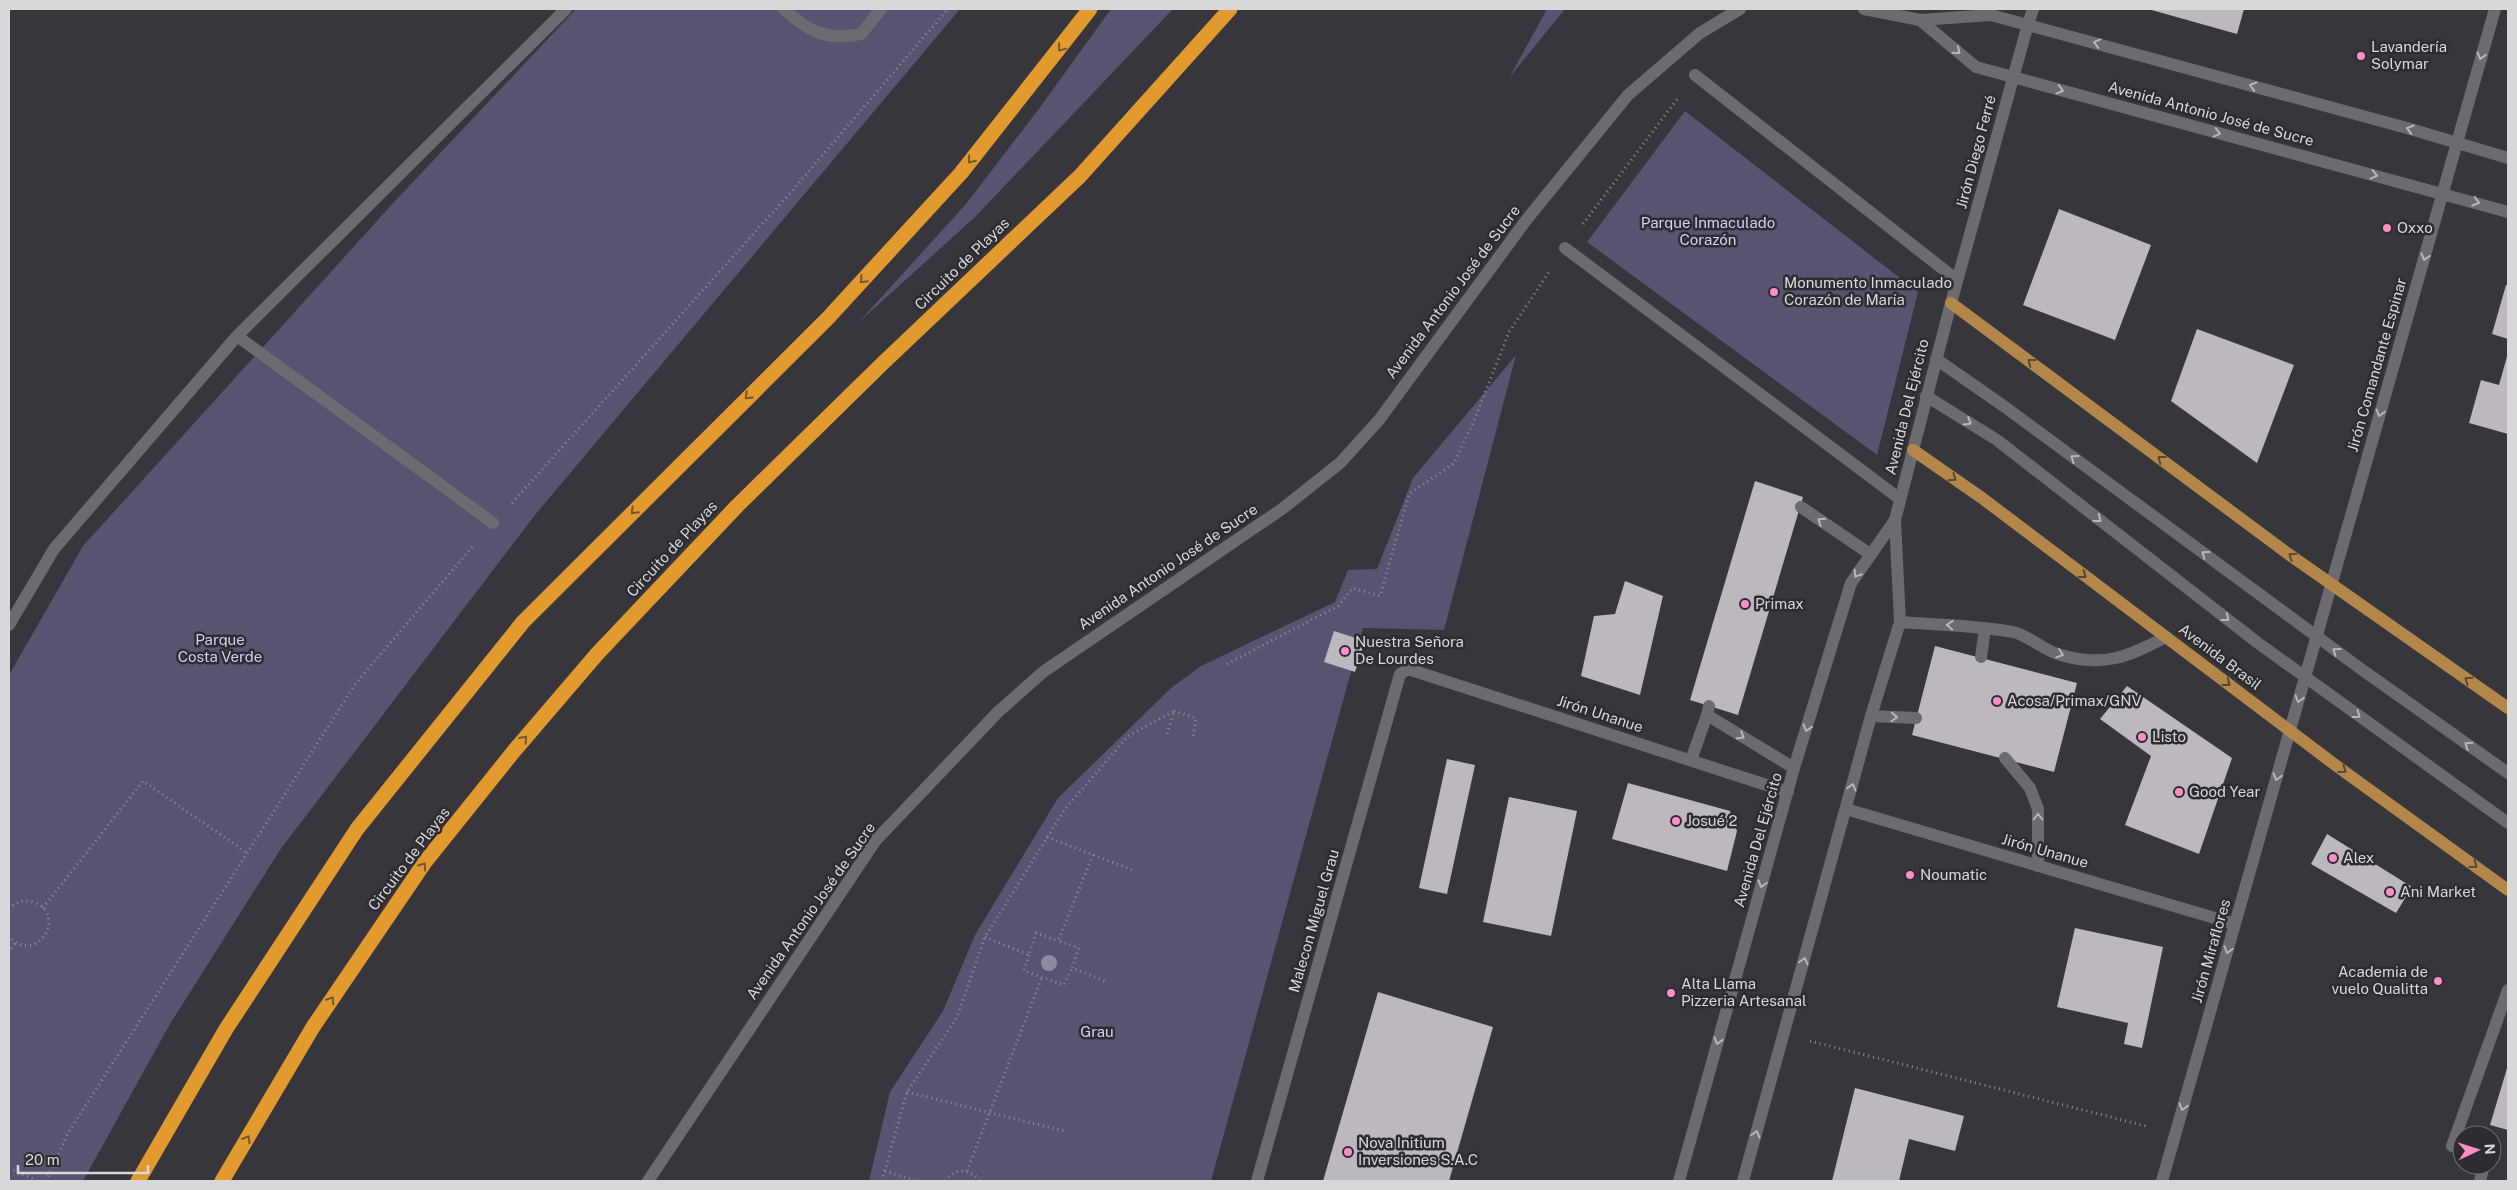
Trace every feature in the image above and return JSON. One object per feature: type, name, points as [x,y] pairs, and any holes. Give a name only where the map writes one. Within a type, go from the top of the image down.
[{"type":"highway","points":[[138,1181],[226,1029],[358,829],[523,622],[842,303],[961,173],[1090,9]]},
{"type":"highway","name":"Circuito de Playas","points":[[222,1181],[313,1027],[425,862],[514,752],[591,662],[737,506],[1080,176],[1230,9]]},
{"type":"main road","points":[[9,625],[54,549],[237,336],[566,9]]},
{"type":"main road","points":[[784,9],[803,26],[827,36],[845,37],[861,34],[881,9]]},
{"type":"main road","name":"Avenida Antonio José de Sucre","points":[[1864,9],[1920,20],[1991,15],[2457,142],[2508,158]]},
{"type":"main road","name":"Jirón Diego Ferré","points":[[1951,303],[2033,9]]},
{"type":"main road","name":"Jirón Comandante Espinar","points":[[2290,730],[2495,9]]},
{"type":"main road","name":"Avenida Antonio José de Sucre","points":[[648,1181],[876,840],[998,712],[1043,672],[1282,509],[1340,463],[1379,420],[1527,219],[1628,95],[1700,33],[1736,10]]},
{"type":"main road","name":"Avenida Antonio José de Sucre","points":[[1920,20],[1976,67],[2508,212]]},
{"type":"main road","points":[[1695,75],[1957,280]]},
{"type":"main road","points":[[1565,248],[1900,499]]},
{"type":"main road","points":[[1951,303],[2332,585],[2508,708]]},
{"type":"main road","name":"Avenida Del Ejército","points":[[1743,1181],[1871,716],[1900,622],[1895,520],[1951,303]]},
{"type":"main road","points":[[237,336],[493,523]]},
{"type":"main road","points":[[1936,359],[2005,407],[2317,637],[2508,773]]},
{"type":"main road","points":[[1926,396],[1997,440],[2258,643],[2508,823]]},
{"type":"main road","name":"Avenida Brasil","points":[[1913,450],[1982,498],[2290,730],[2508,890]]},
{"type":"main road","points":[[1801,507],[1870,554]]},
{"type":"main road","name":"Avenida Del Ejército","points":[[1679,1181],[1794,768],[1852,583],[1895,520]]},
{"type":"main road","points":[[1900,622],[1985,628],[2016,633],[2061,655],[2102,661],[2128,656],[2166,637]]},
{"type":"main road","points":[[1981,657],[1985,628]]},
{"type":"main road","name":"Jirón Unanue","points":[[1403,670],[1408,669],[1788,792]]},
{"type":"main road","name":"Malecon Miguel Grau","points":[[1256,1181],[1400,674],[1403,670]]},
{"type":"main road","points":[[1691,760],[1708,711],[1794,768]]},
{"type":"main road","points":[[1871,716],[1916,718]]},
{"type":"main road","name":"Jirón Miraflores","points":[[2162,1181],[2290,730]]},
{"type":"main road","points":[[2005,758],[2030,788],[2038,809],[2038,866]]},
{"type":"main road","name":"Jirón Unanue","points":[[1846,809],[2235,924]]},
{"type":"main road","points":[[2460,1125],[2508,990]]},
{"type":"path","points":[[46,1181],[68,1134],[356,683],[493,523],[791,192],[948,9]]},
{"type":"path","points":[[1227,664],[1338,606],[1353,588],[1380,596],[1409,494],[1454,463],[1473,423],[1509,332],[1565,248],[1695,75]]},
{"type":"path","points":[[882,1181],[907,1092],[957,1017],[985,936],[1065,809],[1128,736],[1174,711],[1196,718],[1193,737]]},
{"type":"path","points":[[1166,738],[1174,711]]},
{"type":"path","points":[[43,908],[143,781],[247,853]]},
{"type":"path","points":[[1047,837],[1135,871]]},
{"type":"path","points":[[1058,941],[1093,855]]},
{"type":"path","points":[[9,909],[16,903],[27,900],[43,908],[49,923],[46,935],[38,943],[26,946],[15,943],[9,937]]},
{"type":"path","points":[[1036,933],[1079,948],[1064,985],[1024,971],[1029,955],[1036,933]]},
{"type":"path","points":[[985,936],[1029,955]]},
{"type":"path","points":[[9,953],[15,943]]},
{"type":"path","points":[[1072,968],[1105,981]]},
{"type":"path","points":[[967,1171],[1042,977]]},
{"type":"path","points":[[1784,1035],[2176,1134]]},
{"type":"path","points":[[907,1092],[1064,1131]]},
{"type":"path","points":[[9,1168],[38,1181]]},
{"type":"path","points":[[885,1171],[916,1181]]},
{"type":"path","points":[[945,1181],[953,1174],[967,1171],[980,1181]]},
{"type":"green space","name":"Parque Costa Verde","points":[[576,9],[960,9],[535,515],[280,850],[170,1024],[83,1181],[9,1181],[9,675],[83,546],[395,201]]},
{"type":"green space","points":[[1111,9],[1173,9],[975,217],[858,323],[966,204],[1038,110]]},
{"type":"green space","points":[[1547,9],[1565,9],[1509,78]]},
{"type":"green space","name":"Parque Inmaculado Corazón","points":[[1685,111],[1918,292],[1877,455],[1587,242]]},
{"type":"green space","name":"Grau","points":[[1516,355],[1444,630],[1363,628],[1211,1181],[869,1181],[890,1092],[943,1011],[975,935],[1058,798],[1171,688],[1201,666],[1335,602],[1348,570],[1377,569],[1413,478]]},
{"type":"building","points":[[2148,9],[2244,9],[2237,34]]},
{"type":"building","points":[[2059,209],[2151,245],[2115,340],[2023,305]]},
{"type":"building","points":[[2506,285],[2508,285],[2508,339],[2492,334]]},
{"type":"building","points":[[2197,329],[2294,365],[2257,463],[2171,401]]},
{"type":"building","points":[[2508,353],[2508,434],[2469,423],[2481,380],[2499,385]]},
{"type":"building","name":"Primax","points":[[1755,481],[1803,497],[1738,715],[1690,700]]},
{"type":"building","points":[[1625,581],[1663,596],[1640,695],[1581,676],[1594,616],[1615,614]]},
{"type":"building","name":"Nuestra Señora De Lourdes","points":[[1334,631],[1365,641],[1355,672],[1324,662]]},
{"type":"building","name":"Acosa/Primax/GNV","points":[[1935,646],[2077,683],[2054,772],[1912,735]]},
{"type":"building","name":"Good Year","points":[[2127,686],[2232,758],[2199,854],[2125,825],[2151,756],[2100,719]]},
{"type":"building","points":[[1447,759],[1475,765],[1447,894],[1419,888]]},
{"type":"building","name":"Josué 2","points":[[1628,783],[1730,811],[1737,831],[1727,871],[1612,839]]},
{"type":"building","points":[[1509,797],[1577,811],[1551,936],[1483,922]]},
{"type":"building","points":[[2327,834],[2412,887],[2396,913],[2311,864]]},
{"type":"building","points":[[2075,928],[2163,947],[2142,1048],[2124,1044],[2128,1023],[2057,1007]]},
{"type":"building","points":[[1378,992],[1493,1027],[1449,1181],[1323,1181]]},
{"type":"building","points":[[2508,1065],[2508,1130],[2502,1128],[2502,1125],[2490,1125]]},
{"type":"building","points":[[1855,1088],[1964,1116],[1955,1151],[1909,1139],[1899,1181],[1832,1181]]},
{"type":"place","name":"Lavandería Solymar","points":[[2361,56]]},
{"type":"place","name":"Oxxo","points":[[2387,228]]},
{"type":"place","name":"Monumento Inmaculado Corazón de María","points":[[1774,292]]},
{"type":"place","name":"Primax","points":[[1745,604]]},
{"type":"place","name":"Nuestra Señora De Lourdes","points":[[1345,651]]},
{"type":"place","name":"Acosa/Primax/GNV","points":[[1997,701]]},
{"type":"place","name":"Listo","points":[[2142,737]]},
{"type":"place","name":"Good Year","points":[[2179,792]]},
{"type":"place","name":"Josué 2","points":[[1676,821]]},
{"type":"place","name":"Alex","points":[[2333,858]]},
{"type":"place","name":"Noumatic","points":[[1910,875]]},
{"type":"place","name":"Ani Market","points":[[2390,892]]},
{"type":"place","name":"Academia de vuelo Qualitta","points":[[2438,981]]},
{"type":"place","name":"Alta Llama Pizzeria Artesanal","points":[[1671,993]]},
{"type":"place","name":"Nova Initium Inversiones S.A.C","points":[[1348,1152]]}]
